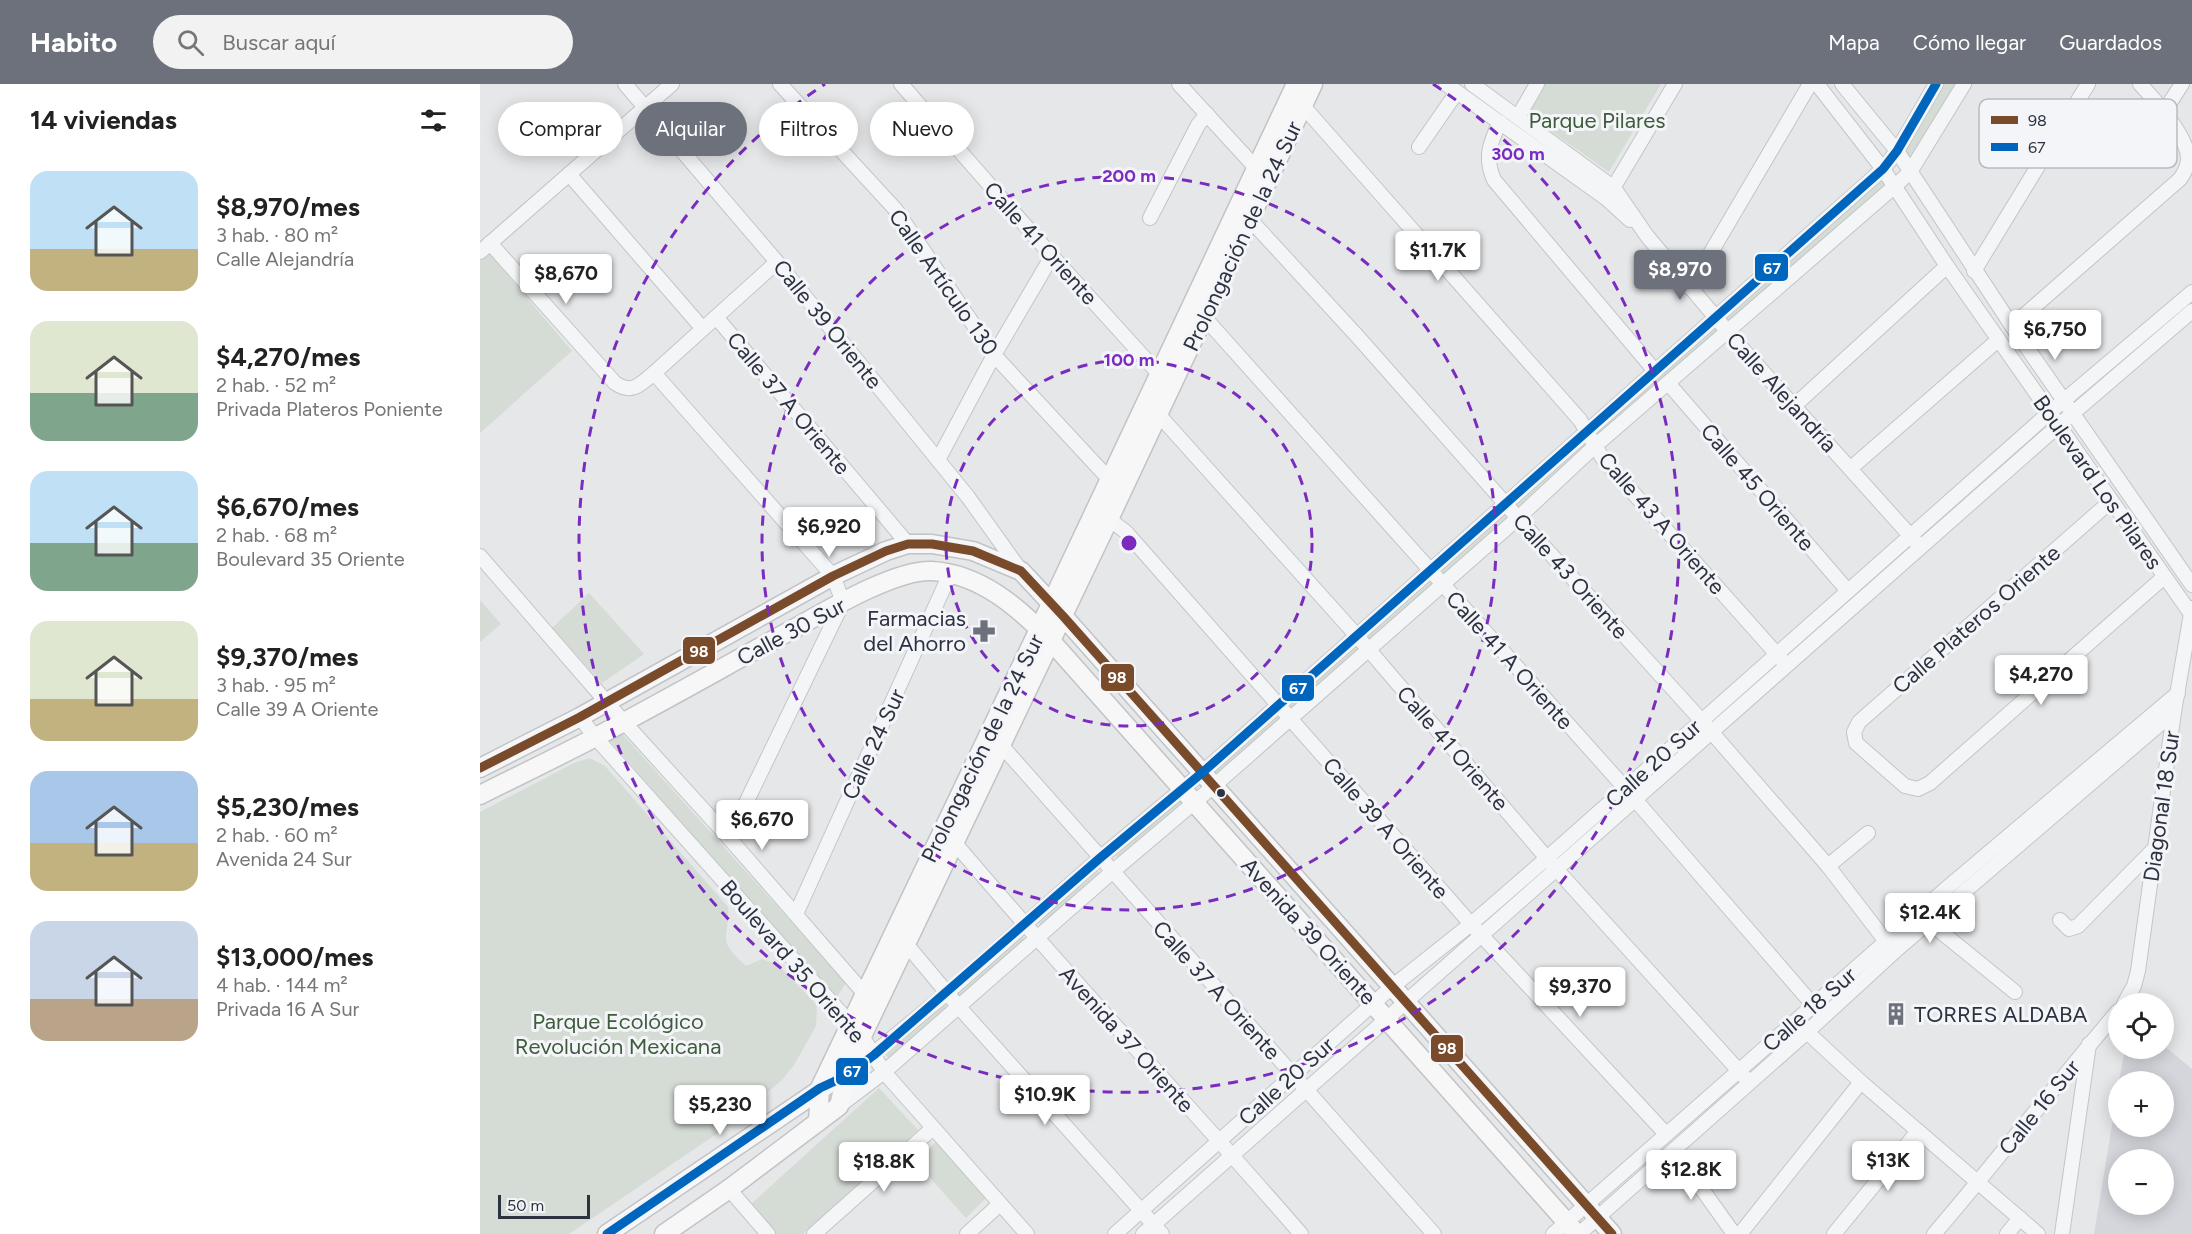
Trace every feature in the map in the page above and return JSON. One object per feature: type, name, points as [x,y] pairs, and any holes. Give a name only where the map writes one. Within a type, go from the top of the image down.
[{"type":"main road","name":"Prolongación de la 24 Sur","points":[[818,1122],[820,1089],[856,1029],[1057,610],[1109,479],[1204,317],[1245,213],[1256,168],[1296,84]]},
{"type":"main road","name":"Prolongación de la 24 Sur","points":[[1057,610],[1109,519],[1151,409],[1159,374],[1313,84]]},
{"type":"main road","name":"Calle 30 Sur","points":[[480,768],[580,717],[833,576],[886,551],[908,544],[932,544],[973,551],[1021,572],[1057,610]]},
{"type":"main road","name":"Calle 30 Sur","points":[[480,795],[595,737],[843,602],[897,578],[931,571],[950,574],[1002,597],[1045,635]]},
{"type":"main road","name":"Avenida 39 Oriente","points":[[1057,610],[1209,778],[1612,1234]]},
{"type":"main road","name":"Prolongación de la 24 Sur","points":[[900,937],[954,842],[1001,745],[1045,635]]},
{"type":"main road","name":"Avenida 39 Oriente","points":[[1045,635],[1574,1230]]},
{"type":"main road","name":"Prolongación de la 24 Sur","points":[[839,1106],[856,1029]]},
{"type":"main road","points":[[607,1234],[820,1089],[846,1076]]},
{"type":"main road","points":[[664,1234],[729,1189],[839,1106]]},
{"type":"street","name":"Calle 39 Oriente","points":[[625,84],[641,102]]},
{"type":"street","points":[[651,102],[672,84]]},
{"type":"street","name":"Calle Artículo 130","points":[[780,84],[896,210],[994,355],[1109,479]]},
{"type":"street","name":"Calle 41 Oriente","points":[[901,84],[1159,374]]},
{"type":"street","points":[[1179,84],[1256,168]]},
{"type":"street","name":"Calle Alejandría","points":[[1472,84],[1518,117],[1610,193],[1728,332],[1920,547]]},
{"type":"street","points":[[1518,117],[1537,84]]},
{"type":"street","points":[[1610,193],[1675,84]]},
{"type":"street","points":[[1690,288],[1810,84]]},
{"type":"street","name":"Boulevard Los Pilares","points":[[1817,84],[1883,169],[1947,267],[2058,426],[2164,576],[2192,611]]},
{"type":"street","name":"Boulevard Los Pilares","points":[[1842,84],[1897,152],[1974,271],[2192,585]]},
{"type":"street","points":[[1209,778],[1278,705],[1883,169],[1897,152],[1936,84]]},
{"type":"street","points":[[839,1106],[884,1072],[1112,872],[1188,796],[1290,718],[1369,650],[1518,518],[1595,446],[1895,186],[1910,172],[1964,84]]},
{"type":"street","points":[[2079,99],[2088,84]]},
{"type":"street","points":[[2140,84],[2154,99]]},
{"type":"street","points":[[2172,99],[2182,84]]},
{"type":"street","points":[[1419,147],[1452,88]]},
{"type":"street","name":"Calle Alejandría","points":[[1452,88],[1610,193]]},
{"type":"street","name":"Calle 43 A Oriente","points":[[1303,106],[1588,430],[1603,459],[1787,666]]},
{"type":"street","points":[[1150,218],[1198,125],[1207,114]]},
{"type":"street","points":[[635,116],[483,248],[615,383],[630,390],[654,373],[777,262]]},
{"type":"street","points":[[1500,122],[1488,154],[1488,166],[1494,180],[1655,371]]},
{"type":"street","points":[[2012,326],[2180,179],[2188,164],[2187,150],[2177,132]]},
{"type":"street","name":"Calle 39 Oriente","points":[[687,156],[777,262],[968,497],[1021,572]]},
{"type":"street","points":[[1974,271],[2037,168]]},
{"type":"street","points":[[569,174],[703,329]]},
{"type":"street","name":"Calle 43 Oriente","points":[[1245,213],[1701,720],[1828,866],[1891,946]]},
{"type":"street","points":[[938,460],[994,355],[1052,256]]},
{"type":"street","points":[[1794,406],[1947,267]]},
{"type":"street","name":"Calle 20 Sur","points":[[1143,1234],[1158,1229],[1233,1155],[1306,1089],[1557,870],[1701,720],[2049,413],[2192,292]]},
{"type":"street","name":"Calle 20 Sur","points":[[1115,1234],[1393,986],[1471,924],[1547,858],[1711,732],[2192,310]]},
{"type":"street","name":"Calle 37 A Oriente","points":[[716,317],[908,544]]},
{"type":"street","name":"Calle 41 A Oriente","points":[[1204,317],[1630,794],[1814,1006]]},
{"type":"street","points":[[1851,468],[1998,340]]},
{"type":"street","points":[[654,373],[833,576],[843,602],[729,838]]},
{"type":"street","name":"Calle 45 Oriente","points":[[1668,383],[1848,591]]},
{"type":"street","name":"Calle 41 Oriente","points":[[1151,409],[1357,636],[1557,870],[1749,1082]]},
{"type":"street","name":"Calle Plateros Oriente","points":[[2111,501],[1859,722],[1854,732],[1856,743],[1905,786],[1918,789],[1930,783],[2164,576]]},
{"type":"street","name":"Calle 39 A Oriente","points":[[1109,519],[1126,532],[1471,924],[1666,1134]]},
{"type":"street","name":"Boulevard 35 Oriente","points":[[480,556],[870,1000]]},
{"type":"street","name":"Calle 24 Sur","points":[[796,914],[950,574]]},
{"type":"street","name":"Diagonal 18 Sur","points":[[2130,993],[2138,971],[2174,712],[2192,611]]},
{"type":"street","name":"Calle 18 Sur","points":[[1553,1234],[1574,1230],[1666,1134],[1814,1006],[1891,946],[2178,693]]},
{"type":"street","name":"Calle 18 Sur","points":[[1592,1211],[1674,1150],[1807,1032],[1891,946],[1929,922],[1952,892],[2174,712]]},
{"type":"street","name":"Boulevard 35 Oriente","points":[[580,717],[595,737],[856,1029],[884,1072],[1027,1234]]},
{"type":"street","name":"Calle 37 A Oriente","points":[[1001,745],[1434,1234]]},
{"type":"street","points":[[846,1076],[947,993],[1100,858],[1188,796]]},
{"type":"street","points":[[1828,866],[1868,833]]},
{"type":"street","name":"Avenida 37 Oriente","points":[[954,842],[1024,925],[1233,1155],[1301,1234]]},
{"type":"street","points":[[2060,920],[2069,928],[2078,926],[2157,846]]},
{"type":"street","points":[[1929,922],[2015,992]]},
{"type":"street","points":[[900,937],[958,1006],[1158,1229]]},
{"type":"street","points":[[2090,1044],[2108,1023]]},
{"type":"street","points":[[1807,1032],[2038,1234]]},
{"type":"street","name":"Calle 16 Sur","points":[[1934,1234],[2090,1044]]},
{"type":"street","name":"Calle 16 Sur","points":[[2062,1234],[2090,1044]]},
{"type":"street","points":[[1740,1234],[1862,1082]]},
{"type":"street","points":[[814,1234],[933,1128]]},
{"type":"street","points":[[1834,1234],[1918,1131]]},
{"type":"street","points":[[1674,1150],[1734,1234]]},
{"type":"street","points":[[729,1189],[768,1234]]},
{"type":"street","points":[[967,1234],[1000,1204]]},
{"type":"street","points":[[2007,1234],[2020,1218]]},
{"type":"shaded area","points":[[2174,1054],[2192,1069],[2192,1234],[2094,1234],[2108,1149],[2108,1215],[2174,1215],[2174,1149],[2108,1149],[2110,1137],[2174,1137],[2174,1071],[2121,1071],[2123,1059],[2174,1059]]},
{"type":"green space","name":"Parque Pilares","points":[[1545,84],[1661,84],[1609,172],[1527,114]]},
{"type":"green space","points":[[1942,84],[1960,84],[1910,165],[1902,149]]},
{"type":"green space","points":[[1882,174],[1891,187],[1216,776],[1211,772]]},
{"type":"green space","points":[[489,253],[572,351],[480,433],[480,261]]},
{"type":"green space","points":[[589,593],[644,654],[602,683],[552,628]]},
{"type":"green space","points":[[480,600],[501,624],[480,642]]},
{"type":"green space","points":[[617,728],[846,983],[835,1000],[607,737]]},
{"type":"green space","name":"Parque Ecológico Revolución Mexicana","points":[[590,758],[605,766],[728,907],[726,939],[731,950],[746,966],[762,959],[778,965],[816,1004],[816,1026],[794,1065],[781,1081],[718,1133],[569,1234],[480,1234],[480,812],[574,763]]},
{"type":"green space","points":[[1178,800],[1184,807],[1121,860],[1116,856]]},
{"type":"green space","points":[[1098,871],[1103,877],[1043,929],[1038,922]]},
{"type":"green space","points":[[1019,932],[1027,943],[961,1000],[953,990]]},
{"type":"green space","points":[[941,1001],[950,1011],[892,1062],[884,1053]]},
{"type":"green space","points":[[879,1088],[918,1130],[803,1234],[776,1234],[750,1205]]},
{"type":"green space","points":[[936,1142],[987,1197],[966,1218],[916,1162]]},
{"type":"transit line","name":"67","points":[[607,1234],[820,1088],[846,1076],[874,1055],[1100,858],[1203,772],[1883,169],[1897,151],[1936,84]]},
{"type":"transit line","name":"98","points":[[480,768],[580,717],[833,576],[886,551],[908,544],[932,544],[973,551],[1021,571],[1612,1234]]},
{"type":"place","name":"Farmacias del Ahorro","points":[[984,631]]},
{"type":"place","name":"TORRES ALDABA","points":[[1896,1014]]}]
